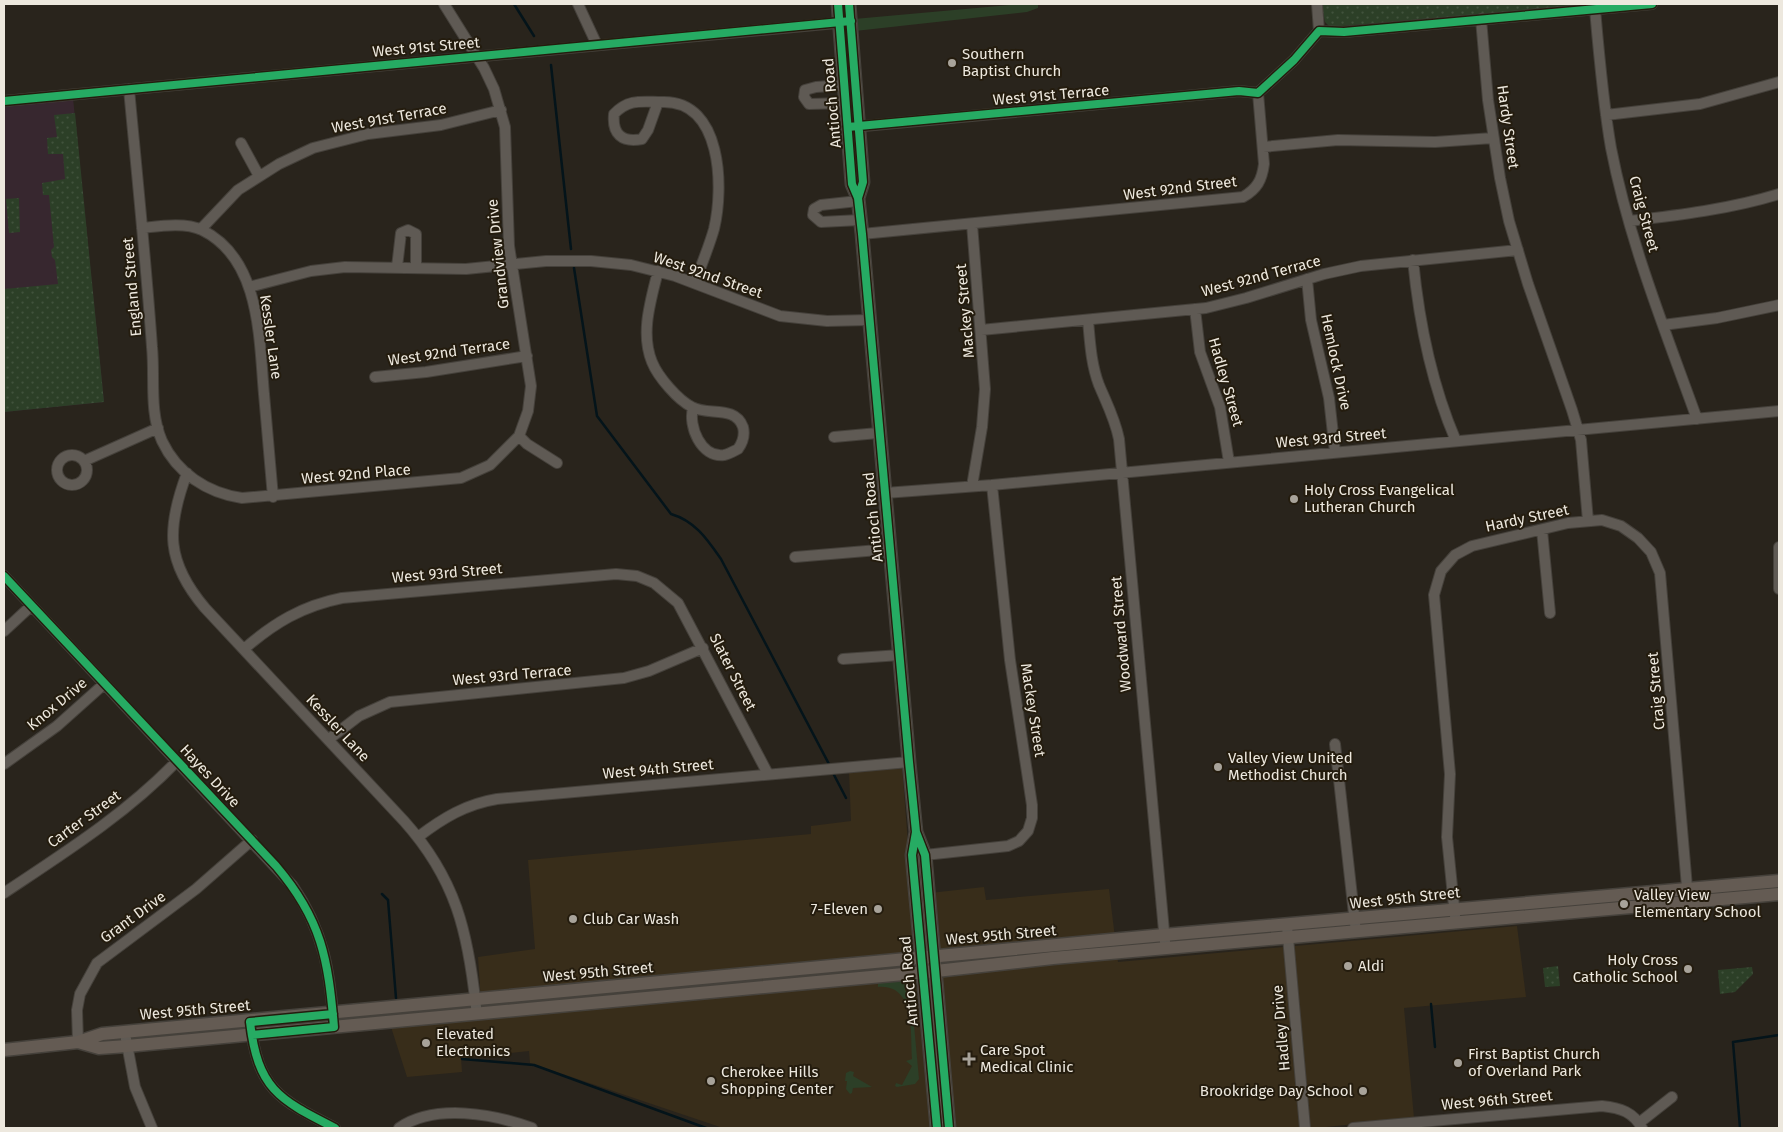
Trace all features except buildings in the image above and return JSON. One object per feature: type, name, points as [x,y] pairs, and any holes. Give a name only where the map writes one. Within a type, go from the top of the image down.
[{"type":"main road","name":"Antioch Road","points":[[838,4],[845,22],[854,127],[863,182],[858,200],[916,832],[912,855],[936,1128]]},
{"type":"main road","name":"Antioch Road","points":[[849,4],[845,22],[844,84],[846,103],[854,127]]},
{"type":"main road","name":"Antioch Road","points":[[916,832],[925,855],[949,1128]]},
{"type":"main road","name":"West 95th Street","points":[[1355,926],[1454,909],[1605,898],[1687,888],[1779,881]]},
{"type":"main road","points":[[1754,882],[1756,896]]},
{"type":"main road","name":"West 95th Street","points":[[78,1042],[99,1048],[128,1046],[1166,949],[1287,932],[1355,926],[1456,923],[1779,894]]},
{"type":"main road","name":"West 95th Street","points":[[4,1050],[78,1042],[102,1034],[250,1022],[1164,935],[1287,932]]},
{"type":"street","name":"Grandview Drive","points":[[444,4],[477,56],[494,89],[500,110],[506,148],[506,203],[512,264],[527,356],[531,395],[528,411],[519,436]]},
{"type":"street","points":[[578,4],[597,45]]},
{"type":"street","points":[[1317,4],[1318,30],[1294,60],[1258,93],[1263,147],[1338,140],[1435,142],[1494,138]]},
{"type":"street","points":[[1318,30],[1344,32],[1652,4]]},
{"type":"street","name":"Craig Street","points":[[1595,9],[1606,115],[1613,157],[1629,221],[1663,325],[1697,419]]},
{"type":"street","name":"Hardy Street","points":[[1456,923],[1448,854],[1450,774],[1435,620],[1436,584],[1448,561],[1462,550],[1542,530],[1588,522],[1578,430],[1518,250],[1502,186],[1494,138],[1481,19]]},
{"type":"street","name":"West 91st Street","points":[[4,101],[845,22]]},
{"type":"street","points":[[1606,115],[1700,104],[1779,82]]},
{"type":"street","name":"Antioch Road","points":[[844,84],[811,88],[805,90],[804,97],[809,104],[846,103]]},
{"type":"street","name":"England Street","points":[[129,89],[158,428],[172,458],[187,474]]},
{"type":"street","name":"West 91st Terrace","points":[[854,127],[1239,91],[1258,93]]},
{"type":"street","points":[[658,102],[648,130],[642,139],[632,141],[621,138],[616,132],[614,114],[630,102],[658,102],[678,102],[694,113],[706,127],[715,150],[718,205],[714,228],[694,283]]},
{"type":"street","name":"West 91st Terrace","points":[[201,229],[223,204],[259,176],[286,160],[339,140],[368,134],[440,125],[500,110]]},
{"type":"street","points":[[241,143],[259,176]]},
{"type":"street","name":"West 92nd Street","points":[[862,234],[1234,199],[1252,192],[1260,182],[1264,164],[1263,147]]},
{"type":"street","points":[[1629,221],[1692,214],[1779,194]]},
{"type":"street","points":[[858,200],[821,205],[814,210],[813,215],[820,222],[860,220]]},
{"type":"street","name":"Mackey Street","points":[[972,224],[985,371],[984,409],[972,486]]},
{"type":"street","name":"Kessler Lane","points":[[142,228],[175,226],[201,229],[220,242],[229,252],[249,287],[259,334],[273,496]]},
{"type":"street","points":[[397,267],[400,233],[408,230],[416,234],[416,268]]},
{"type":"street","name":"West 92nd Terrace","points":[[981,330],[1195,309],[1246,298],[1307,279],[1361,266],[1518,250]]},
{"type":"street","points":[[1413,260],[1422,335],[1436,386],[1456,440]]},
{"type":"street","name":"West 92nd Street","points":[[249,287],[320,269],[345,267],[466,269],[546,261],[591,261],[631,265],[658,272],[694,283],[780,316],[827,321],[869,320]]},
{"type":"street","points":[[658,272],[648,320],[648,348],[657,373],[667,386],[693,408],[728,413],[737,417],[744,430],[744,437],[738,448],[723,456],[711,453],[702,446],[691,417],[693,408]]},
{"type":"street","name":"Hemlock Drive","points":[[1307,279],[1311,320],[1329,398],[1335,452]]},
{"type":"street","points":[[1663,325],[1717,318],[1779,305]]},
{"type":"street","name":"Hadley Street","points":[[1195,309],[1200,352],[1220,408],[1229,462]]},
{"type":"street","name":"Woodward Street","points":[[1088,320],[1093,364],[1117,427],[1166,949]]},
{"type":"street","name":"West 92nd Terrace","points":[[375,377],[426,372],[527,356]]},
{"type":"street","name":"West 93rd Street","points":[[885,493],[992,485],[1456,440],[1779,412]]},
{"type":"street","points":[[84,461],[158,428]]},
{"type":"street","points":[[834,437],[878,433]]},
{"type":"street","points":[[519,436],[527,444],[557,463]]},
{"type":"street","name":"West 92nd Place","points":[[187,474],[197,482],[225,495],[242,498],[461,478],[490,465],[519,436]]},
{"type":"street","name":"Kessler Lane","points":[[187,474],[176,501],[172,526],[177,565],[191,591],[418,837],[432,857],[456,904],[470,956],[476,1014]]},
{"type":"street","name":"Mackey Street","points":[[925,855],[1008,846],[1019,841],[1028,831],[1032,818],[1024,742],[1009,653],[992,485]]},
{"type":"street","name":"Craig Street","points":[[1588,522],[1602,520],[1621,526],[1633,533],[1651,552],[1660,573],[1687,888],[1696,902]]},
{"type":"street","points":[[1542,530],[1550,613]]},
{"type":"street","points":[[1779,547],[1779,589]]},
{"type":"street","points":[[795,557],[890,549]]},
{"type":"street","name":"West 93rd Street","points":[[244,649],[280,620],[298,610],[342,598],[616,574],[637,576],[663,588]]},
{"type":"street","name":"Hayes Drive","points":[[4,576],[292,885],[313,920],[327,959],[334,1027]]},
{"type":"street","name":"Slater Street","points":[[663,588],[685,613],[768,774]]},
{"type":"street","points":[[4,631],[31,606]]},
{"type":"street","name":"West 93rd Terrace","points":[[328,740],[358,716],[390,702],[624,678],[649,671],[704,648]]},
{"type":"street","points":[[843,659],[900,655]]},
{"type":"street","name":"Knox Drive","points":[[4,764],[57,726],[104,684]]},
{"type":"street","points":[[1335,744],[1355,926]]},
{"type":"street","name":"Carter Street","points":[[4,893],[97,830],[154,784],[177,761]]},
{"type":"street","name":"West 94th Street","points":[[418,837],[447,816],[484,801],[909,762]]},
{"type":"street","name":"Grant Drive","points":[[78,1042],[77,1010],[80,994],[98,963],[196,889],[252,840]]},
{"type":"street","name":"Hadley Drive","points":[[1287,932],[1305,1128]]},
{"type":"street","points":[[250,1022],[257,1061],[271,1087],[289,1104],[335,1128]]},
{"type":"street","points":[[124,1033],[135,1087],[152,1128]]},
{"type":"street","points":[[1641,1126],[1672,1096]]},
{"type":"street","name":"West 96th Street","points":[[1353,1128],[1417,1125],[1602,1106],[1625,1110],[1641,1126]]},
{"type":"street","points":[[399,1128],[410,1122],[427,1118],[471,1113],[510,1120],[530,1128]]},
{"type":"shaded area","points":[[73,98],[104,402],[4,412],[4,105]]},
{"type":"shaded area","points":[[902,766],[912,895],[984,887],[986,900],[1109,889],[1118,962],[1517,926],[1526,997],[1404,1008],[1414,1118],[1316,1128],[723,1128],[530,1063],[529,1051],[461,1058],[462,1072],[407,1077],[391,1027],[482,1018],[478,957],[535,949],[528,860],[811,834],[811,826],[851,821],[849,771]]},
{"type":"green space","points":[[1038,4],[1038,8],[1027,12],[855,31],[854,19]]},
{"type":"green space","points":[[1321,4],[1599,4],[1330,27],[1325,22]]},
{"type":"green space","points":[[75,113],[104,402],[4,412],[4,289],[58,284],[55,260],[52,257],[51,250],[54,247],[49,195],[43,195],[42,183],[65,179],[63,154],[48,154],[47,138],[57,137],[54,115]]},
{"type":"green space","points":[[19,198],[20,232],[9,233],[6,199]]},
{"type":"green space","points":[[1558,966],[1560,986],[1545,987],[1543,968]]},
{"type":"green space","points":[[1752,967],[1753,974],[1735,992],[1720,994],[1718,970]]},
{"type":"green space","points":[[905,981],[905,991],[915,988],[914,1025],[919,1079],[915,1084],[897,1087],[895,1086],[896,1083],[902,1085],[912,1066],[906,1061],[912,1059],[908,1012],[905,1002],[899,993],[890,988],[878,987],[878,983]]},
{"type":"green space","points":[[854,1072],[853,1076],[872,1087],[853,1088],[850,1094],[846,1089],[847,1081],[845,1081],[846,1073]]},
{"type":"waterway","points":[[514,4],[534,36]]},
{"type":"waterway","points":[[551,65],[571,249]]},
{"type":"waterway","points":[[574,268],[597,416],[671,514],[694,526],[721,559],[830,766]]},
{"type":"waterway","points":[[832,771],[846,798]]},
{"type":"waterway","points":[[382,894],[388,900],[396,998]]},
{"type":"waterway","points":[[1431,1004],[1435,1047]]},
{"type":"waterway","points":[[1740,1128],[1733,1042],[1779,1035]]},
{"type":"waterway","points":[[462,1059],[534,1065],[706,1128]]},
{"type":"cycle path","points":[[838,4],[852,184],[858,198],[862,234],[916,832],[912,855],[937,1128]]},
{"type":"cycle path","points":[[849,4],[863,182],[858,198]]},
{"type":"cycle path","points":[[848,127],[1239,91],[1258,93],[1294,60],[1319,31],[1344,32],[1652,4]]},
{"type":"cycle path","points":[[4,101],[851,21]]},
{"type":"cycle path","points":[[4,576],[276,866],[304,904],[320,941],[325,960],[334,1027],[252,1035]]},
{"type":"cycle path","points":[[916,832],[925,855],[949,1128]]},
{"type":"cycle path","points":[[333,1014],[250,1022],[259,1063],[265,1077],[274,1089],[299,1109],[335,1128]]},
{"type":"place","name":"Southern Baptist Church","points":[[952,63]]},
{"type":"place","name":"Holy Cross Evangelical Lutheran Church","points":[[1294,499]]},
{"type":"place","name":"Valley View United Methodist Church","points":[[1218,767]]},
{"type":"place","name":"Valley View Elementary School","points":[[1624,904]]},
{"type":"place","name":"7-Eleven","points":[[878,909]]},
{"type":"place","name":"Club Car Wash","points":[[573,919]]},
{"type":"place","name":"Aldi","points":[[1348,966]]},
{"type":"place","name":"Holy Cross Catholic School","points":[[1688,969]]},
{"type":"place","name":"Elevated Electronics","points":[[426,1043]]},
{"type":"place","name":"Care Spot Medical Clinic","points":[[969,1059]]},
{"type":"place","name":"First Baptist Church of Overland Park","points":[[1458,1063]]},
{"type":"place","name":"Cherokee Hills Shopping Center","points":[[711,1081]]},
{"type":"place","name":"Brookridge Day School","points":[[1363,1091]]}]
